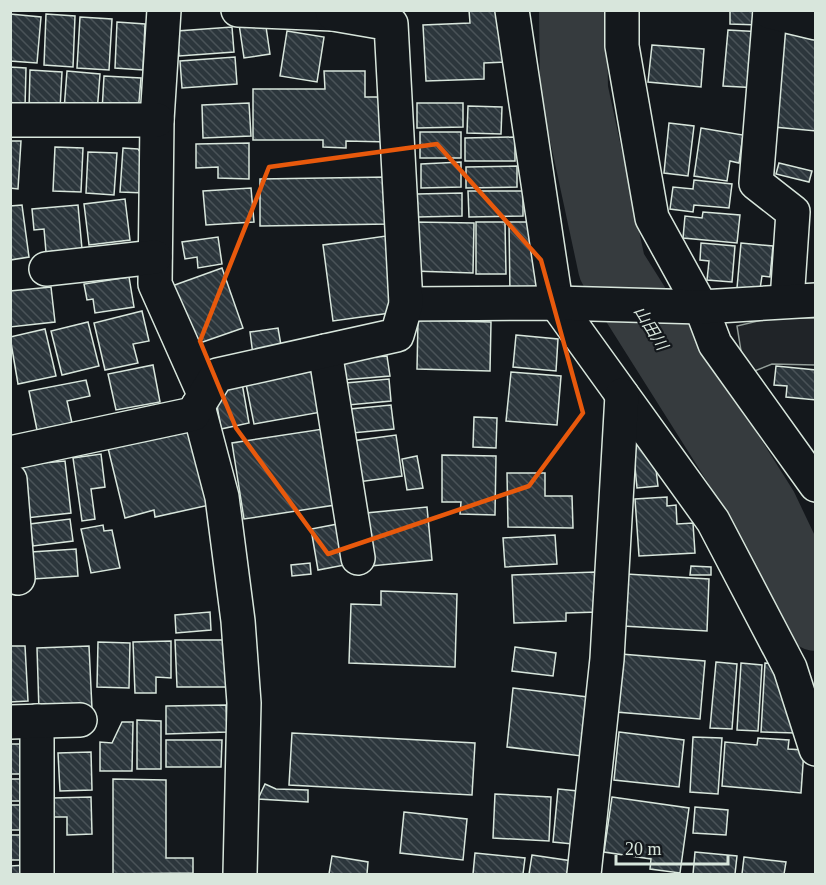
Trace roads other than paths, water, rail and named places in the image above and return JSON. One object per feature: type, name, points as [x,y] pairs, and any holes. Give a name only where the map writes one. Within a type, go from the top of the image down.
[{"type":"street","points":[[164,10],[157,120],[155,284],[201,400],[222,496],[238,621],[244,703],[240,874]]},
{"type":"street","points":[[10,453],[193,414],[217,375],[396,335],[406,304],[392,24],[332,12],[238,10]]},
{"type":"street","points":[[512,10],[556,303],[713,521],[790,668],[816,749]]},
{"type":"street","points":[[622,10],[622,46],[652,218],[701,307],[715,344],[816,485]]},
{"type":"street","points":[[406,304],[556,303],[701,307],[801,300],[793,212],[756,183],[770,11],[816,23]]},
{"type":"street","points":[[10,120],[157,120]]},
{"type":"street","points":[[46,269],[155,257]]},
{"type":"street","points":[[325,351],[358,558]]},
{"type":"street","points":[[584,874],[608,659],[622,395]]},
{"type":"street","points":[[10,480],[18,578]]},
{"type":"street","points":[[37,874],[23,722],[81,720]]},
{"type":"waterway","name":"山田川","points":[[573,10],[574,90],[612,267],[764,508],[816,617]]}]
